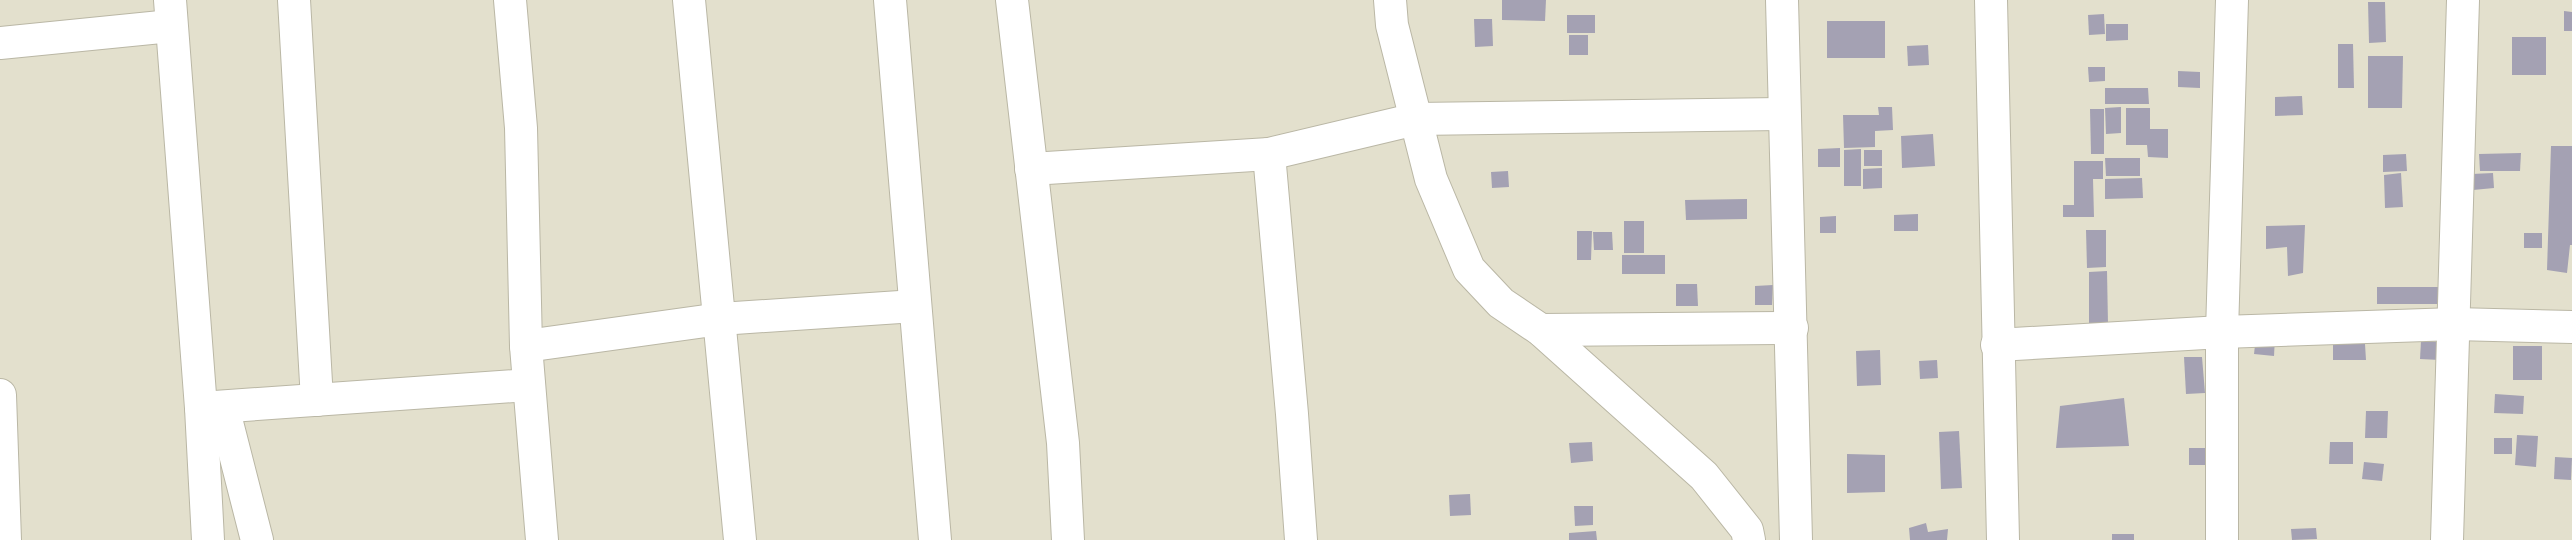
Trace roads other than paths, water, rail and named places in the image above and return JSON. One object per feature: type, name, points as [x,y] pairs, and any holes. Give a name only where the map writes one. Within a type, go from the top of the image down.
[{"type":"street","points":[[293,0],[317,400]]},
{"type":"street","points":[[510,0],[521,128],[526,346],[542,540]]},
{"type":"street","points":[[689,0],[740,540]]},
{"type":"street","points":[[890,0],[935,540]]},
{"type":"street","points":[[1012,0],[1063,443],[1068,540]]},
{"type":"street","points":[[1390,0],[1392,25],[1431,179],[1469,269],[1502,303],[1541,330],[1704,476],[1747,530],[1749,540]]},
{"type":"street","points":[[1782,0],[1796,540]]},
{"type":"street","points":[[1991,0],[2003,540]]},
{"type":"street","points":[[2222,540],[2222,332],[2232,0]]},
{"type":"street","points":[[2447,540],[2463,0]]},
{"type":"street","points":[[0,43],[171,13],[212,407],[208,540]]},
{"type":"street","points":[[1031,169],[1269,154],[1416,119],[1784,114]]},
{"type":"street","points":[[1269,154],[1301,540]]},
{"type":"street","points":[[526,346],[720,319],[915,306]]},
{"type":"street","points":[[1997,345],[2222,332],[2455,324],[2572,327]]},
{"type":"street","points":[[1541,330],[1792,328]]},
{"type":"street","points":[[212,407],[530,385]]},
{"type":"street","points":[[0,395],[5,540]]},
{"type":"street","points":[[212,407],[257,540]]}]
